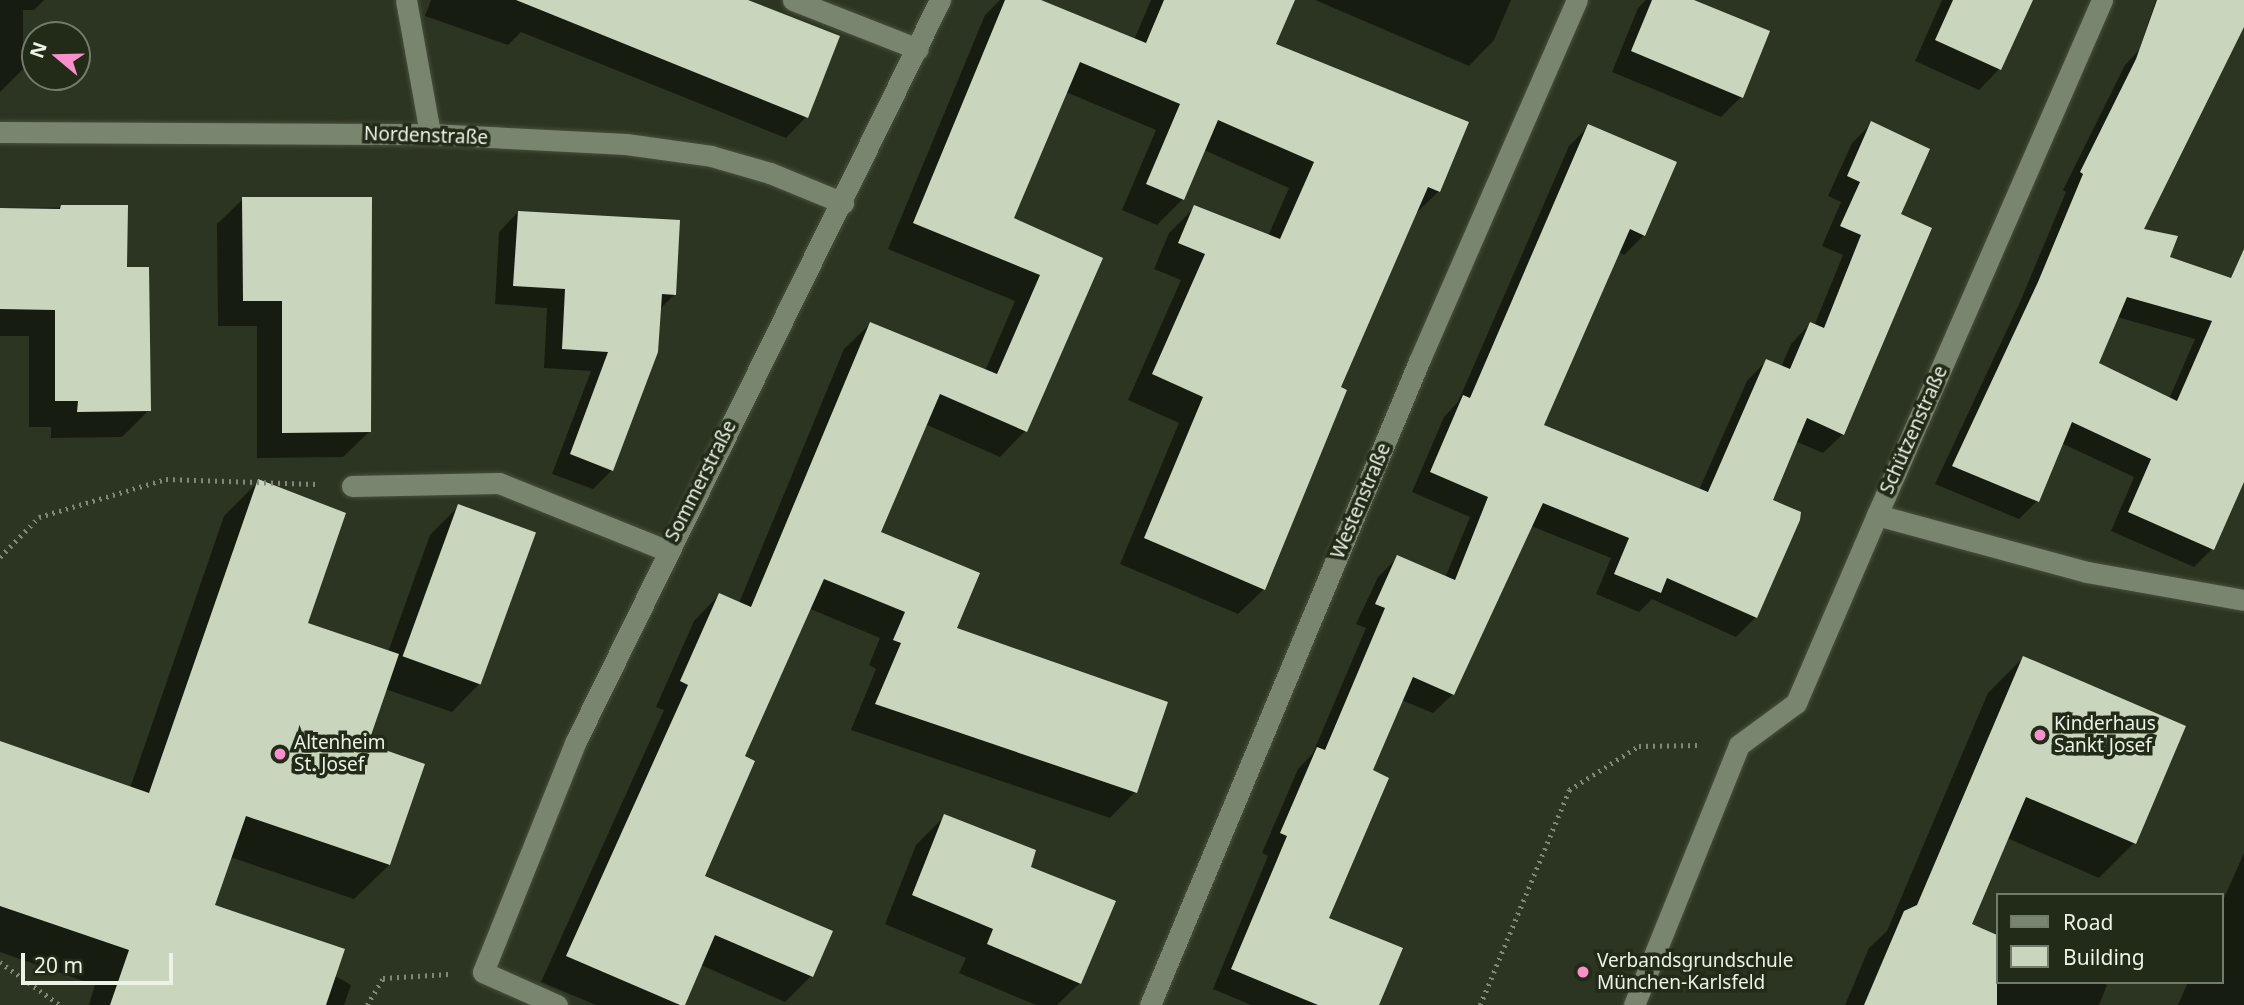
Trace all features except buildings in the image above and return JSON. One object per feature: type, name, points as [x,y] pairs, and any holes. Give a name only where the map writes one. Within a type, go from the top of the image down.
[{"type":"street","points":[[406,0],[430,135]]},
{"type":"street","points":[[793,0],[918,49]]},
{"type":"street","name":"Sommerstraße","points":[[482,972],[576,741],[666,550],[843,204],[940,0]]},
{"type":"street","name":"Westenstraße","points":[[1150,1005],[1420,359],[1577,0]]},
{"type":"street","name":"Schützenstraße","points":[[2102,0],[1877,515],[2087,572],[2244,600]]},
{"type":"street","name":"Nordenstraße","points":[[0,132],[430,135],[626,144],[711,156],[770,173],[843,204]]},
{"type":"street","points":[[352,486],[499,483],[666,550]]},
{"type":"street","points":[[1634,1005],[1739,745],[1796,703],[1877,515]]},
{"type":"street","points":[[482,972],[556,1005]]},
{"type":"path","points":[[0,557],[39,517],[166,479],[352,486]]},
{"type":"path","points":[[1480,1005],[1569,790],[1639,746],[1739,745]]},
{"type":"path","points":[[0,962],[60,1005]]},
{"type":"path","points":[[367,1005],[383,978],[482,972]]},
{"type":"place","name":"Kinderhaus Sankt Josef","points":[[2040,735]]},
{"type":"place","name":"Altenheim St. Josef","points":[[280,754]]},
{"type":"place","name":"Verbandsgrundschule München-Karlsfeld","points":[[1583,972]]}]
